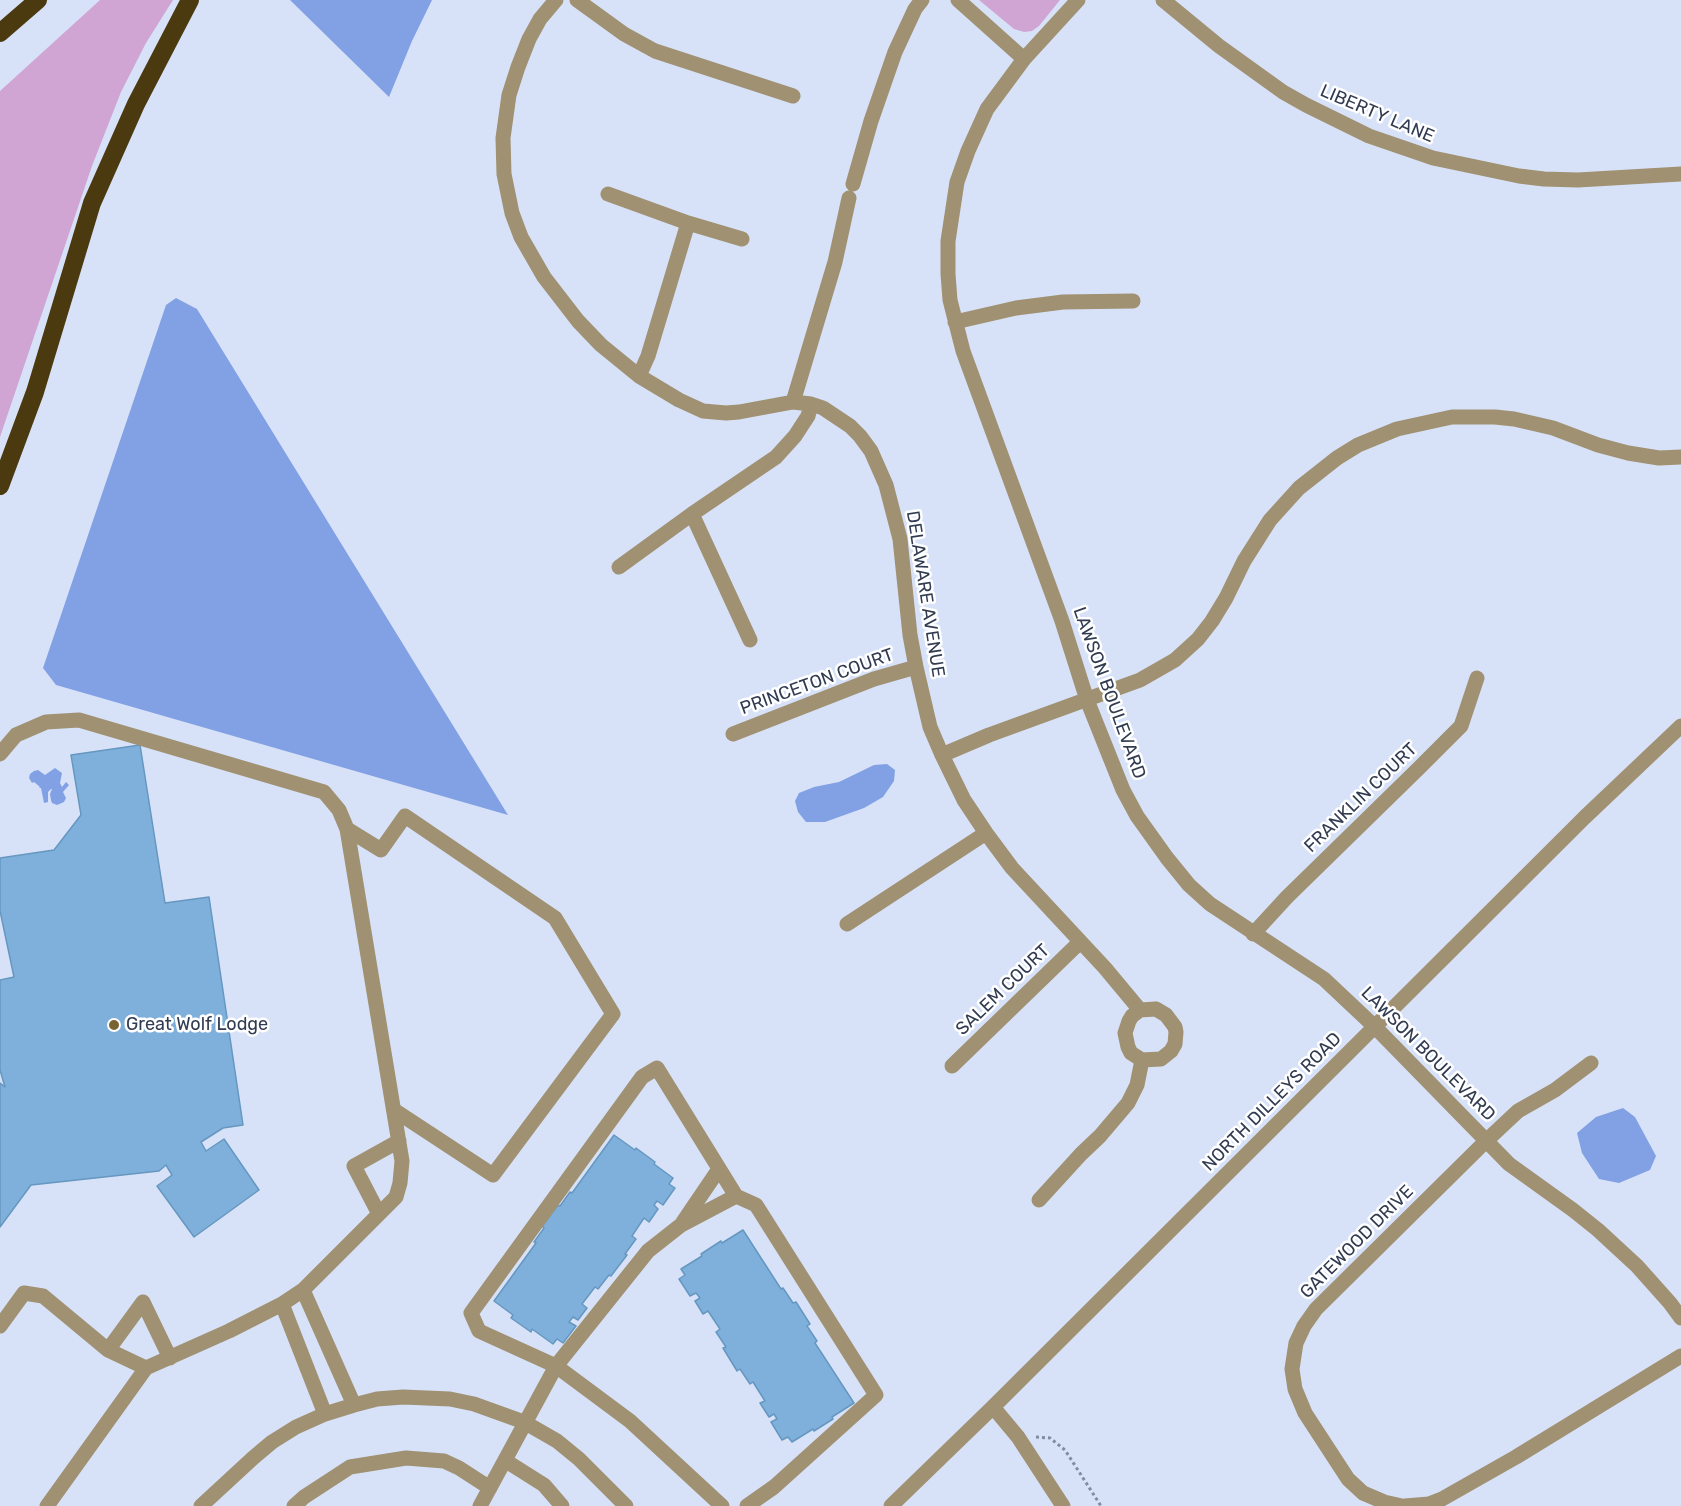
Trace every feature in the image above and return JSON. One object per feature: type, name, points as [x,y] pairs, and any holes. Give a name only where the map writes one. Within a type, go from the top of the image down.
[{"type":"highway","points":[[0,33],[38,0]]},
{"type":"highway","points":[[0,486],[34,392],[92,203],[136,104],[190,0]]},
{"type":"street","name":"DELAWARE AVENUE","points":[[556,0],[529,39],[518,67],[509,95],[503,138],[504,174],[512,213],[521,237],[544,278],[578,321],[601,345],[639,376],[679,400],[703,411],[726,413],[793,402],[811,404],[823,408],[860,435],[872,452],[886,485],[900,539],[910,635],[916,667],[930,727],[942,755],[964,800],[1012,868],[1105,968],[1140,1010]]},
{"type":"street","points":[[577,0],[624,34],[656,51],[793,96]]},
{"type":"street","points":[[793,402],[835,262],[851,191],[871,121],[895,52],[915,9],[922,0]]},
{"type":"street","points":[[958,0],[1024,59]]},
{"type":"street","name":"LAWSON BOULEVARD","points":[[1078,0],[1024,59],[987,109],[957,182],[948,241],[948,274],[955,322],[963,351],[1062,621],[1087,700],[1123,790],[1137,816],[1189,885],[1210,904],[1253,934],[1324,979],[1375,1027],[1509,1164],[1573,1210],[1637,1266],[1681,1318]]},
{"type":"street","name":"LIBERTY LANE","points":[[1163,0],[1219,46],[1283,92],[1369,135],[1433,158],[1519,176],[1545,179],[1639,178],[1681,174]]},
{"type":"street","points":[[608,194],[742,239]]},
{"type":"street","points":[[639,376],[648,356],[688,222]]},
{"type":"street","points":[[955,322],[1016,308],[1063,302],[1133,301]]},
{"type":"street","points":[[619,567],[776,457],[804,423],[811,404]]},
{"type":"street","points":[[942,755],[989,735],[1140,680],[1175,660],[1198,639],[1212,621],[1244,561],[1270,520],[1299,488],[1337,458],[1397,429],[1452,417],[1495,417],[1553,428],[1598,445],[1628,453],[1659,458],[1681,457]]},
{"type":"street","points":[[692,514],[750,640]]},
{"type":"street","name":"PRINCETON COURT","points":[[733,734],[874,680],[916,667]]},
{"type":"street","name":"FRANKLIN COURT","points":[[1253,934],[1287,897],[1461,726],[1477,678]]},
{"type":"street","points":[[0,754],[16,735],[46,722],[79,720],[324,792],[339,810],[348,829],[402,1161],[396,1197],[303,1290],[282,1304],[229,1332],[146,1368],[47,1506]]},
{"type":"street","name":"NORTH DILLEYS ROAD","points":[[891,1506],[1585,818],[1681,726]]},
{"type":"street","points":[[348,829],[381,850],[405,816],[555,918],[614,1014],[493,1175],[394,1110]]},
{"type":"street","points":[[847,924],[986,832]]},
{"type":"street","name":"SALEM COURT","points":[[952,1066],[1080,942]]},
{"type":"street","points":[[1156,1009],[1166,1015],[1175,1027],[1175,1044],[1171,1051],[1161,1059],[1142,1060],[1131,1053],[1128,1047],[1125,1033],[1132,1016],[1140,1010],[1156,1009]]},
{"type":"street","points":[[1039,1200],[1128,1103],[1137,1085],[1142,1060]]},
{"type":"street","name":"GATEWOOD DRIVE","points":[[1591,1063],[1555,1090],[1518,1111],[1316,1309],[1296,1343],[1292,1369],[1295,1389],[1305,1413],[1348,1479],[1363,1493],[1384,1502],[1403,1506],[1429,1504],[1516,1457],[1681,1356]]},
{"type":"street","points":[[722,1506],[630,1421],[556,1366],[479,1330],[471,1313],[642,1077],[657,1068],[736,1196],[756,1205],[876,1395],[774,1487],[747,1506]]},
{"type":"street","points":[[379,1214],[354,1166],[399,1141]]},
{"type":"street","points":[[681,1225],[719,1169]]},
{"type":"street","points":[[480,1506],[556,1366],[648,1251],[681,1225],[736,1196]]},
{"type":"street","points":[[303,1290],[354,1405]]},
{"type":"street","points":[[0,1326],[24,1293],[43,1296],[108,1350],[146,1368]]},
{"type":"street","points":[[108,1350],[143,1302],[170,1358]]},
{"type":"street","points":[[282,1304],[325,1414]]},
{"type":"street","points":[[201,1506],[272,1442],[296,1427],[325,1414],[354,1405],[377,1399],[403,1397],[450,1399],[495,1410],[525,1422],[556,1441],[579,1459],[626,1506]]},
{"type":"street","points":[[993,1407],[1018,1437],[1063,1506]]},
{"type":"street","points":[[294,1506],[350,1467],[406,1458],[444,1461],[490,1488]]},
{"type":"street","points":[[506,1461],[544,1485],[562,1506]]},
{"type":"path","points":[[1018,1437],[1050,1438],[1065,1450],[1101,1506]]},
{"type":"shaded area","points":[[100,0],[173,0],[146,43],[121,92],[92,166],[0,437],[0,91]]},
{"type":"shaded area","points":[[979,0],[1060,0],[1039,26],[1032,31],[1024,32],[1014,29]]},
{"type":"water","points":[[290,0],[432,0],[389,97]]},
{"type":"water","points":[[176,298],[197,309],[508,815],[56,685],[43,668],[166,305]]},
{"type":"water","points":[[887,764],[895,770],[894,781],[883,797],[864,808],[825,822],[806,822],[798,812],[795,801],[799,793],[814,787],[839,782],[874,765]]},
{"type":"water","points":[[55,768],[62,773],[60,783],[62,787],[66,782],[69,785],[63,792],[66,798],[64,802],[57,805],[51,800],[52,789],[48,792],[48,802],[44,803],[41,788],[34,782],[32,783],[29,778],[34,771],[38,770],[45,775]]},
{"type":"water","points":[[1623,1108],[1635,1117],[1656,1156],[1650,1170],[1619,1183],[1599,1179],[1582,1153],[1577,1133],[1596,1117]]},
{"type":"building","name":"Great Wolf Lodge","points":[[140,745],[165,903],[209,897],[243,1125],[223,1128],[201,1142],[206,1151],[224,1139],[259,1190],[194,1237],[157,1186],[172,1175],[166,1165],[159,1171],[31,1185],[0,1227],[0,1083],[5,1087],[0,1070],[0,980],[14,977],[0,911],[0,858],[54,850],[81,815],[71,755]]},
{"type":"building","points":[[614,1135],[655,1162],[654,1164],[673,1178],[669,1184],[675,1188],[663,1205],[657,1201],[654,1205],[658,1209],[649,1222],[644,1218],[632,1236],[636,1239],[625,1254],[627,1255],[611,1276],[609,1275],[598,1289],[595,1287],[582,1304],[587,1308],[578,1320],[573,1317],[569,1322],[576,1326],[563,1343],[557,1339],[553,1344],[511,1318],[513,1315],[494,1301],[536,1243],[534,1242],[544,1228],[542,1226],[558,1205],[560,1206],[570,1192],[572,1193]]},
{"type":"building","points":[[743,1230],[781,1289],[783,1288],[793,1303],[796,1302],[810,1324],[807,1326],[817,1341],[815,1343],[854,1403],[814,1431],[813,1429],[792,1442],[788,1437],[782,1440],[771,1422],[777,1419],[774,1414],[769,1417],[760,1403],[765,1401],[753,1382],[750,1384],[740,1369],[737,1371],[723,1348],[726,1347],[716,1332],[720,1329],[708,1311],[703,1314],[695,1301],[700,1298],[696,1293],[690,1296],[679,1279],[685,1275],[681,1269],[721,1241],[722,1243]]},
{"type":"place","name":"Great Wolf Lodge","points":[[114,1025]]}]
